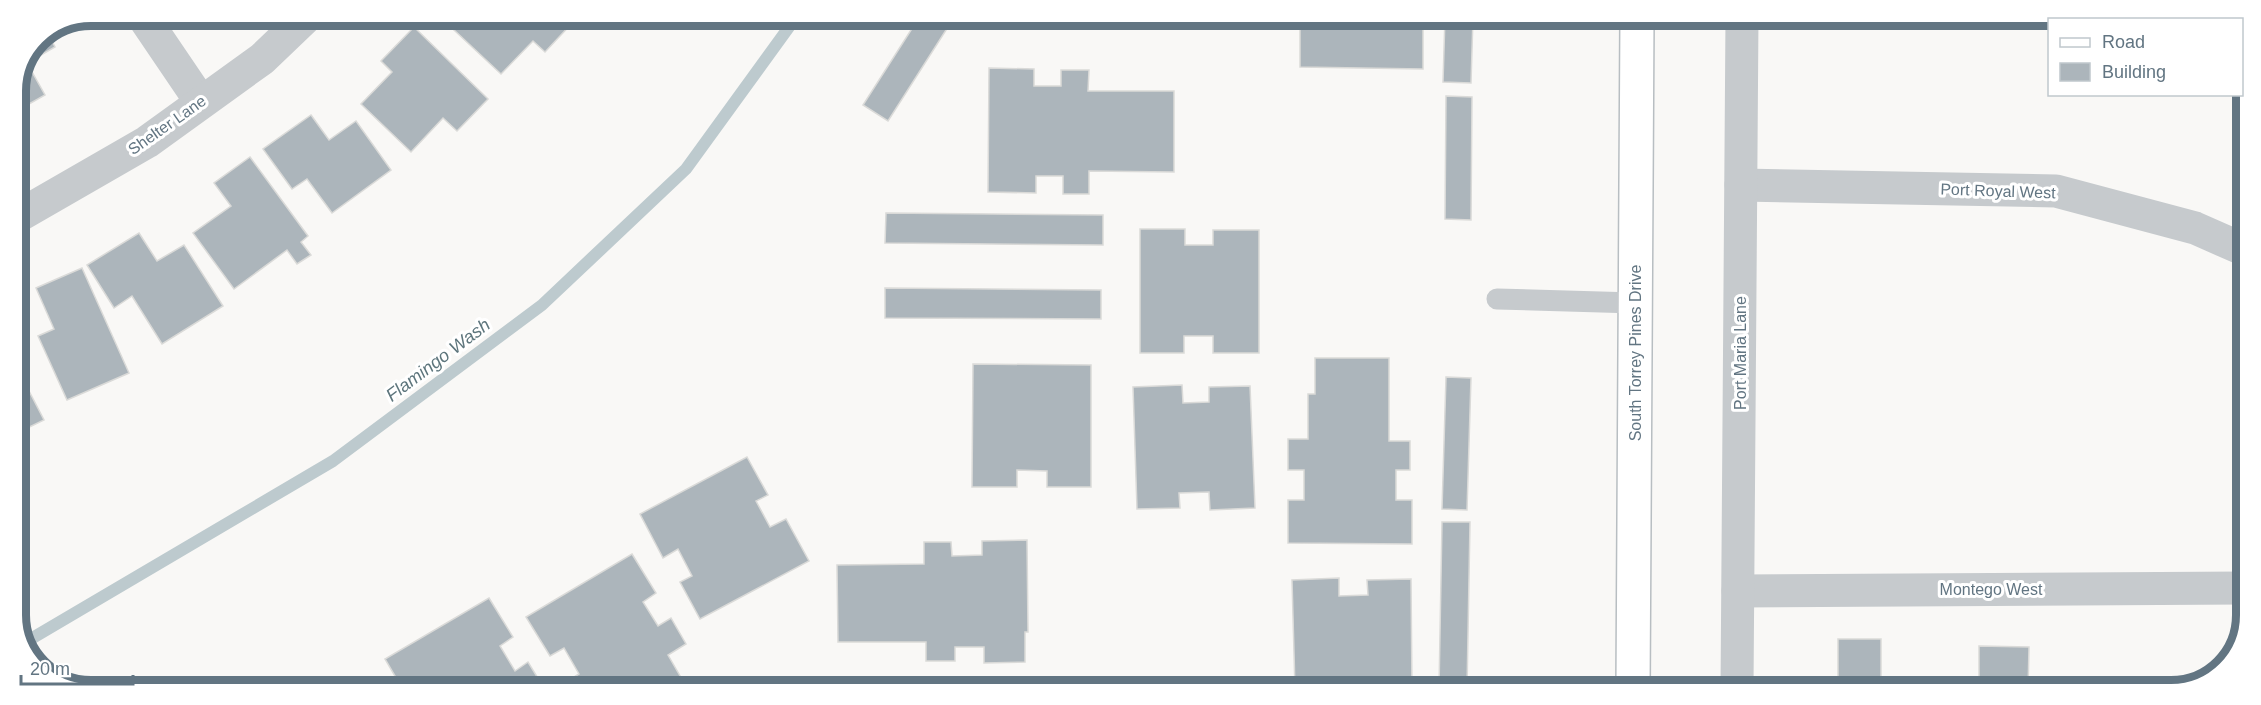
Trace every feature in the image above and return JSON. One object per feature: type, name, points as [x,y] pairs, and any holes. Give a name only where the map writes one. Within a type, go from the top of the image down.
[{"type":"main road","name":"South Torrey Pines Drive","points":[[1633,680],[1637,26]]},
{"type":"street","points":[[149,26],[201,102]]},
{"type":"street","name":"Shelter Lane","points":[[26,212],[147,142],[262,59],[296,26]]},
{"type":"street","name":"Port Maria Lane","points":[[1737,680],[1742,26]]},
{"type":"street","name":"Port Royal West","points":[[1741,185],[2056,191],[2195,228],[2235,246]]},
{"type":"street","name":"Montego West","points":[[1738,591],[2236,588]]},
{"type":"lane","points":[[1497,299],[1635,303]]},
{"type":"building","points":[[450,26],[569,26],[545,52],[533,41],[501,74]]},
{"type":"building","points":[[914,26],[949,26],[888,121],[863,105]]},
{"type":"building","points":[[1300,26],[1423,26],[1423,69],[1300,67]]},
{"type":"building","points":[[1445,26],[1473,26],[1471,83],[1443,82]]},
{"type":"building","points":[[414,27],[488,99],[457,131],[443,118],[411,152],[361,104],[392,72],[381,61]]},
{"type":"building","points":[[51,40],[55,47],[35,59]]},
{"type":"building","points":[[30,68],[45,95],[26,106]]},
{"type":"building","points":[[989,68],[1034,69],[1034,86],[1061,86],[1061,70],[1089,70],[1088,91],[1174,91],[1174,172],[1089,171],[1089,194],[1063,194],[1063,176],[1036,176],[1036,193],[988,192]]},
{"type":"building","points":[[1446,96],[1472,97],[1471,220],[1445,219]]},
{"type":"building","points":[[311,115],[329,140],[356,121],[391,170],[332,213],[307,179],[292,189],[263,149]]},
{"type":"building","points":[[250,157],[308,236],[301,242],[311,255],[297,264],[287,250],[234,289],[193,233],[231,206],[214,183]]},
{"type":"building","points":[[886,213],[1103,215],[1103,245],[885,243]]},
{"type":"building","points":[[1140,229],[1185,229],[1185,245],[1213,245],[1213,230],[1259,230],[1259,353],[1213,353],[1213,336],[1184,336],[1184,353],[1140,353]]},
{"type":"building","points":[[139,233],[157,261],[184,245],[223,306],[162,344],[132,296],[114,308],[87,265]]},
{"type":"building","points":[[82,268],[129,373],[67,400],[38,336],[54,329],[36,288]]},
{"type":"building","points":[[885,288],[1101,290],[1101,319],[885,318]]},
{"type":"building","points":[[1315,358],[1389,358],[1389,441],[1410,441],[1410,470],[1396,470],[1396,500],[1412,500],[1412,544],[1288,543],[1288,500],[1304,500],[1304,470],[1288,470],[1288,439],[1308,439],[1308,394],[1315,394]]},
{"type":"building","points":[[973,364],[1091,365],[1091,487],[1047,487],[1047,471],[1017,470],[1017,487],[972,487]]},
{"type":"building","points":[[1446,377],[1471,378],[1467,510],[1442,509]]},
{"type":"building","points":[[26,385],[44,420],[26,429]]},
{"type":"building","points":[[1182,385],[1183,403],[1209,402],[1209,387],[1250,386],[1255,508],[1210,510],[1209,492],[1179,493],[1180,508],[1137,509],[1133,387]]},
{"type":"building","points":[[747,457],[768,495],[756,501],[770,527],[786,519],[809,561],[700,619],[680,582],[692,576],[678,549],[663,558],[640,514]]},
{"type":"building","points":[[1442,522],[1470,522],[1467,680],[1439,680]]},
{"type":"building","points":[[1027,540],[1028,632],[1025,632],[1025,662],[984,663],[984,647],[955,647],[955,661],[926,661],[926,642],[838,642],[837,565],[924,564],[924,542],[951,542],[952,556],[982,555],[982,541]]},
{"type":"building","points":[[632,554],[656,593],[643,602],[658,626],[671,618],[686,644],[668,655],[682,680],[569,680],[579,674],[564,648],[550,656],[526,617]]},
{"type":"building","points":[[1339,578],[1339,596],[1368,595],[1367,580],[1411,579],[1412,680],[1295,680],[1292,580]]},
{"type":"building","points":[[489,598],[513,637],[500,646],[515,671],[528,662],[539,680],[397,680],[385,659]]},
{"type":"building","points":[[1838,639],[1881,639],[1881,680],[1838,680]]},
{"type":"building","points":[[1979,646],[2029,647],[2028,680],[1979,680]]},
{"type":"waterway","name":"Flamingo Wash","points":[[31,639],[333,461],[542,305],[686,169],[790,26]]}]
